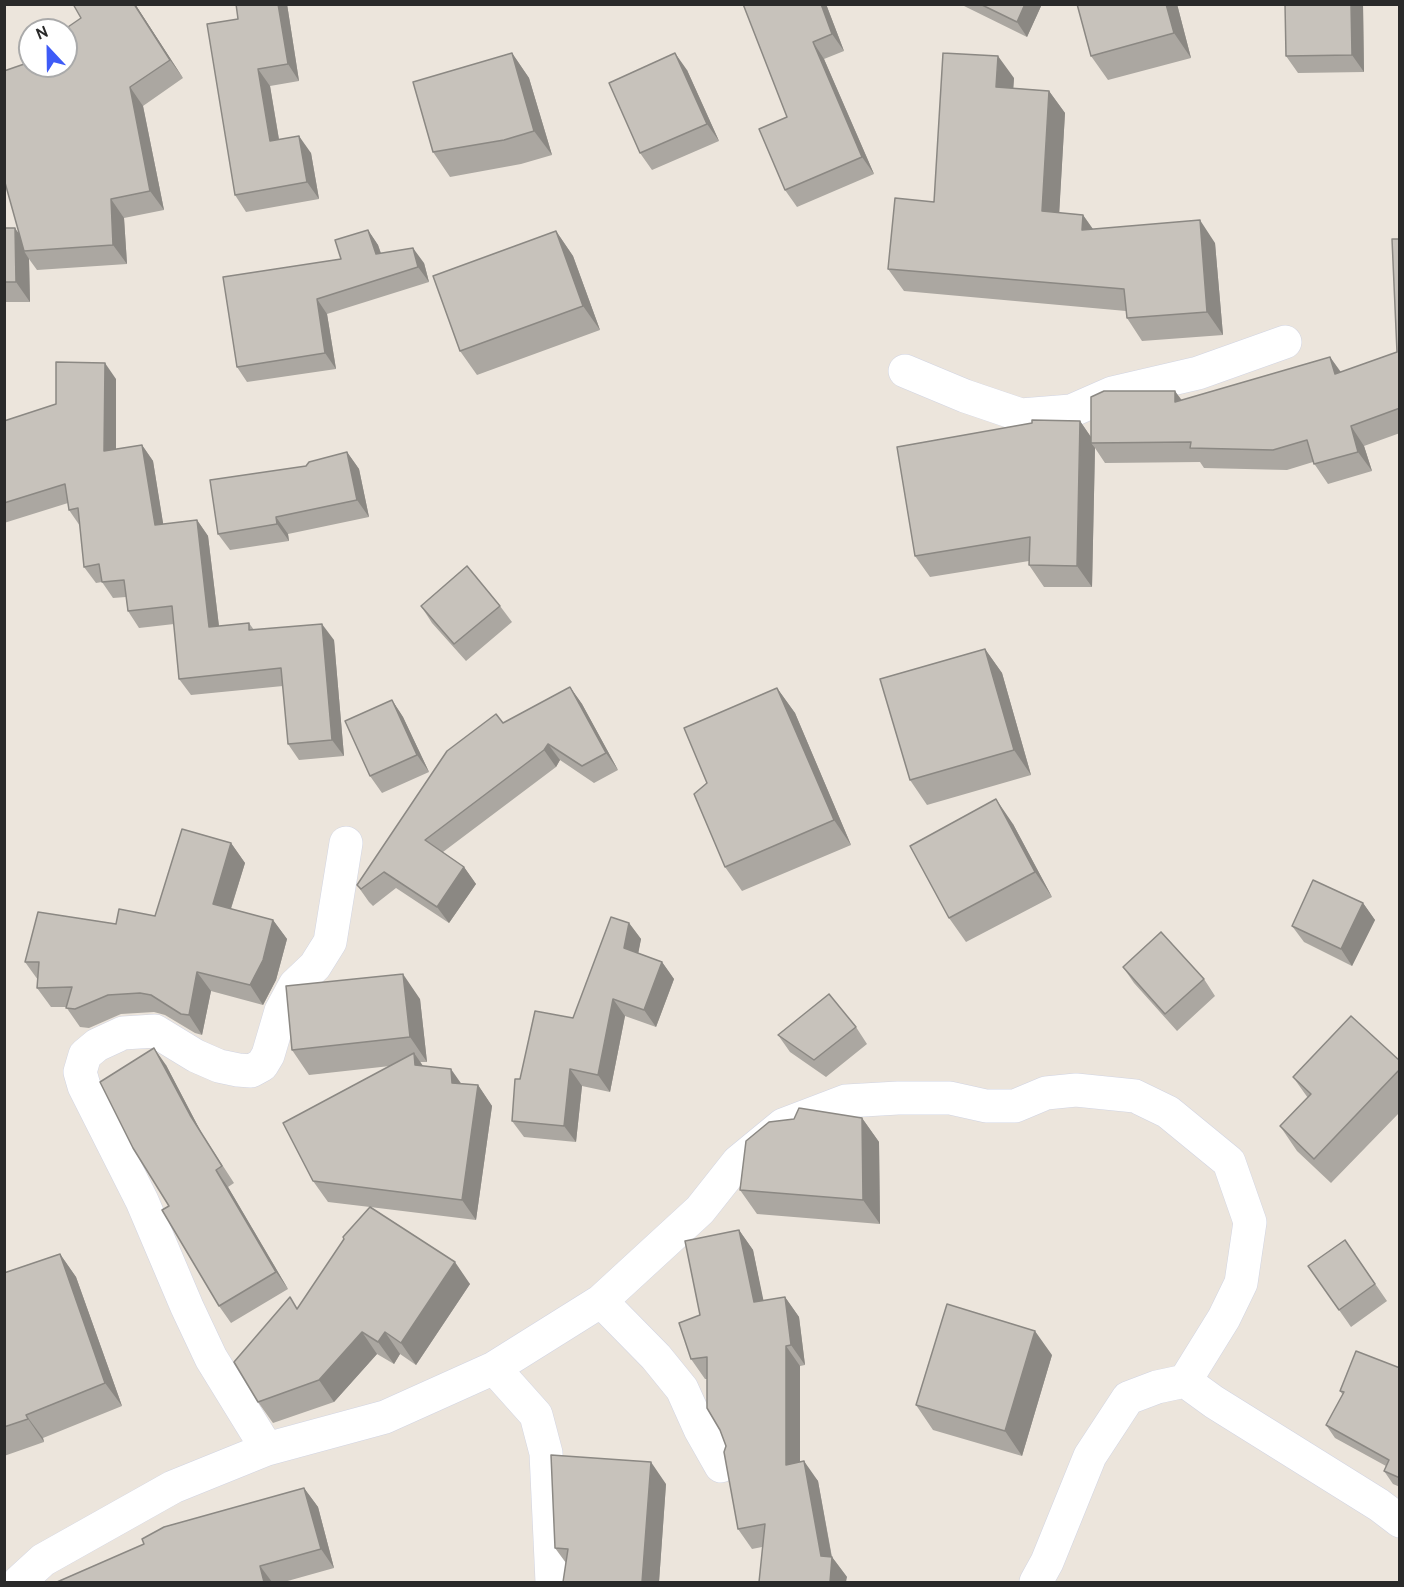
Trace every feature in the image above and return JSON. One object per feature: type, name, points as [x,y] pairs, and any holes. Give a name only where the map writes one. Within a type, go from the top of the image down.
[{"type":"street","points":[[905,371],[965,396],[1021,415],[1071,411],[1112,393],[1198,373],[1286,342]]},
{"type":"street","points":[[267,1449],[211,1358],[142,1201],[84,1086],[80,1072],[85,1055],[97,1045],[123,1033],[155,1031],[196,1056],[219,1066],[251,1071],[262,1065],[268,1055],[281,1011],[295,985],[315,966],[330,942],[346,843]]},
{"type":"street","points":[[19,1582],[43,1560],[173,1487],[267,1449],[385,1417],[494,1368],[601,1301],[700,1210],[738,1162],[783,1125],[846,1101],[950,1098],[986,1106],[1015,1106],[1046,1093],[1076,1090],[1135,1096],[1168,1112],[1229,1162],[1250,1222],[1241,1283],[1224,1318],[1185,1381],[1157,1387],[1128,1398],[1090,1456],[1047,1562],[1036,1582]]},
{"type":"street","points":[[601,1301],[656,1357],[682,1389],[700,1429],[721,1466]]},
{"type":"street","points":[[494,1368],[537,1415],[546,1453],[552,1582]]},
{"type":"street","points":[[1185,1381],[1400,1521]]},
{"type":"building","points":[[73,4],[134,4],[170,60],[130,87],[150,191],[111,199],[113,245],[24,251],[4,179],[4,71],[18,66],[18,78],[78,78],[78,20],[81,18]]},
{"type":"building","points":[[236,4],[278,4],[288,64],[258,69],[270,141],[299,136],[307,182],[235,195],[207,24],[238,19]]},
{"type":"building","points":[[743,4],[821,4],[832,34],[813,42],[862,157],[785,190],[759,129],[787,117]]},
{"type":"building","points":[[980,4],[1025,4],[1017,22]]},
{"type":"building","points":[[1077,4],[1166,4],[1174,33],[1091,56]]},
{"type":"building","points":[[1285,4],[1351,4],[1352,55],[1286,56]]},
{"type":"building","points":[[512,53],[534,131],[504,140],[433,152],[413,82]]},
{"type":"building","points":[[675,53],[707,124],[640,153],[609,83]]},
{"type":"building","points":[[943,53],[998,56],[996,87],[1049,91],[1042,211],[1083,215],[1082,230],[1200,220],[1207,312],[1127,318],[1124,289],[888,269],[895,198],[934,202]]},
{"type":"building","points":[[4,228],[15,228],[16,282],[4,282]]},
{"type":"building","points":[[368,230],[376,254],[413,248],[418,267],[317,299],[325,353],[237,367],[223,277],[341,259],[335,240]]},
{"type":"building","points":[[556,231],[583,306],[460,351],[433,276]]},
{"type":"building","points":[[1392,239],[1400,239],[1400,408],[1351,426],[1358,452],[1314,464],[1307,440],[1273,450],[1190,448],[1191,442],[1091,443],[1091,397],[1104,391],[1175,391],[1175,402],[1330,357],[1335,374],[1397,352]]},
{"type":"building","points":[[56,362],[105,363],[104,451],[142,445],[155,525],[197,520],[209,627],[249,623],[249,630],[322,624],[332,740],[288,744],[281,668],[179,679],[172,606],[128,611],[124,580],[102,582],[99,564],[84,567],[78,508],[69,510],[65,484],[4,503],[4,421],[56,404]]},
{"type":"building","points":[[1032,420],[1080,421],[1077,566],[1029,565],[1030,537],[915,556],[897,447],[1032,423]]},
{"type":"building","points":[[347,452],[357,500],[276,517],[277,524],[218,534],[210,480],[306,466],[309,462]]},
{"type":"building","points":[[467,566],[500,606],[454,644],[421,606]]},
{"type":"building","points":[[985,649],[1014,750],[910,780],[880,679]]},
{"type":"building","points":[[570,687],[606,753],[582,766],[548,744],[544,750],[425,840],[464,867],[437,907],[384,872],[361,889],[357,885],[447,751],[496,714],[503,723]]},
{"type":"building","points":[[777,688],[834,820],[725,867],[694,794],[707,783],[684,728]]},
{"type":"building","points":[[392,700],[417,755],[370,776],[345,721]]},
{"type":"building","points":[[996,799],[1035,872],[949,918],[910,846]]},
{"type":"building","points":[[182,829],[231,843],[213,904],[273,920],[263,960],[250,985],[197,972],[189,1015],[181,1014],[151,995],[140,993],[108,995],[75,1009],[66,1008],[72,987],[37,988],[39,962],[25,962],[38,912],[116,924],[119,909],[155,916]]},
{"type":"building","points":[[1313,880],[1363,903],[1341,949],[1292,926]]},
{"type":"building","points":[[611,917],[629,923],[624,948],[662,962],[644,1010],[613,999],[598,1075],[570,1069],[564,1126],[512,1121],[515,1079],[520,1079],[535,1011],[573,1018]]},
{"type":"building","points":[[1161,932],[1204,979],[1165,1014],[1123,967]]},
{"type":"building","points":[[403,974],[410,1037],[292,1050],[286,986]]},
{"type":"building","points":[[829,994],[856,1027],[814,1060],[778,1035]]},
{"type":"building","points":[[1351,1016],[1400,1061],[1400,1069],[1314,1159],[1280,1126],[1311,1094],[1293,1077]]},
{"type":"building","points":[[154,1048],[190,1115],[222,1166],[216,1170],[276,1272],[219,1306],[162,1210],[169,1206],[133,1148],[100,1082]]},
{"type":"building","points":[[414,1053],[415,1065],[451,1069],[452,1083],[478,1085],[462,1200],[313,1181],[283,1123]]},
{"type":"building","points":[[799,1108],[862,1118],[863,1200],[740,1190],[746,1141],[769,1122],[794,1119]]},
{"type":"building","points":[[370,1207],[455,1262],[401,1343],[385,1332],[378,1342],[362,1332],[319,1380],[258,1402],[234,1362],[290,1297],[297,1309],[344,1239],[343,1237]]},
{"type":"building","points":[[739,1230],[754,1302],[785,1297],[791,1345],[786,1346],[786,1465],[804,1461],[821,1556],[832,1557],[830,1582],[759,1582],[765,1524],[738,1529],[724,1452],[726,1446],[707,1408],[707,1357],[691,1359],[679,1323],[700,1315],[685,1241]]},
{"type":"building","points":[[1345,1240],[1375,1284],[1339,1310],[1308,1266]]},
{"type":"building","points":[[60,1254],[105,1383],[26,1415],[28,1419],[4,1427],[4,1273]]},
{"type":"building","points":[[947,1304],[1035,1331],[1005,1431],[916,1405]]},
{"type":"building","points":[[1356,1351],[1400,1368],[1400,1478],[1384,1471],[1389,1460],[1326,1425],[1344,1392],[1340,1391]]},
{"type":"building","points":[[551,1455],[651,1462],[642,1582],[563,1582],[568,1549],[555,1548]]},
{"type":"building","points":[[304,1488],[321,1549],[260,1566],[264,1582],[57,1582],[144,1544],[142,1539],[164,1527]]}]
